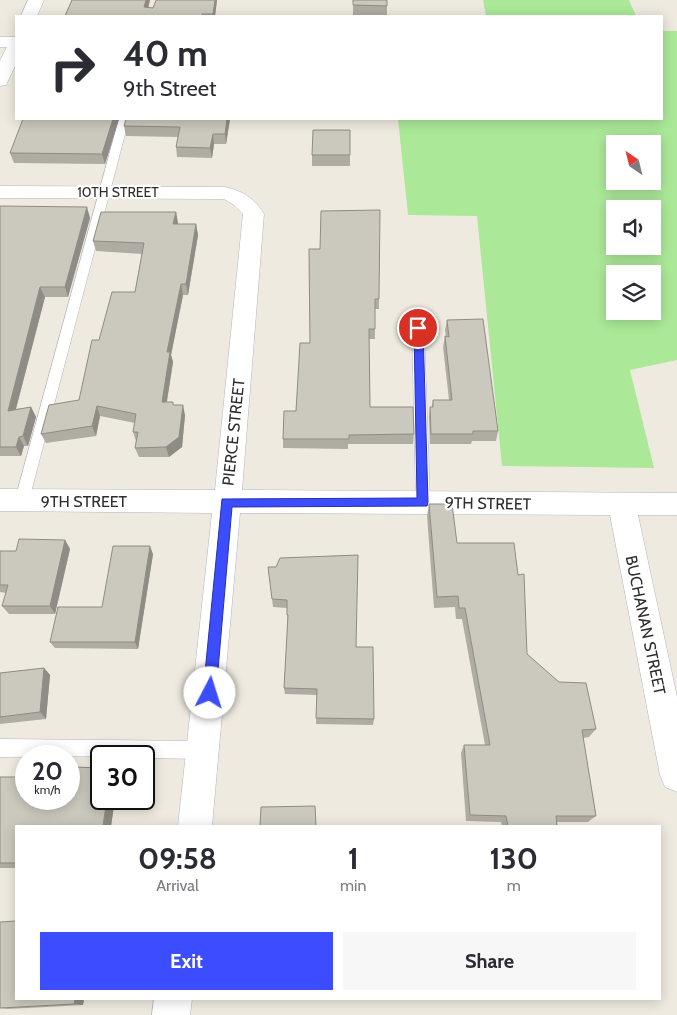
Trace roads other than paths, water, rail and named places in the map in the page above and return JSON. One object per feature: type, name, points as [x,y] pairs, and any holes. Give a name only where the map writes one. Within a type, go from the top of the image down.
[{"type":"street","points":[[29,15],[36,0]]},
{"type":"street","points":[[0,42],[15,43]]},
{"type":"street","points":[[0,81],[15,45]]},
{"type":"street","name":"10TH STREET","points":[[0,192],[208,192],[235,195]]},
{"type":"street","name":"PIERCE STREET","points":[[195,825],[204,750],[226,502],[254,224],[254,214],[235,195]]},
{"type":"street","name":"9TH STREET","points":[[11,500],[677,504]]},
{"type":"street","name":"BUCHANAN STREET","points":[[622,504],[677,774]]},
{"type":"street","points":[[171,1015],[173,1000]]},
{"type":"lane","points":[[11,500],[104,192],[124,120]]},
{"type":"lane","points":[[418,328],[423,502]]},
{"type":"lane","points":[[0,748],[204,750]]}]
